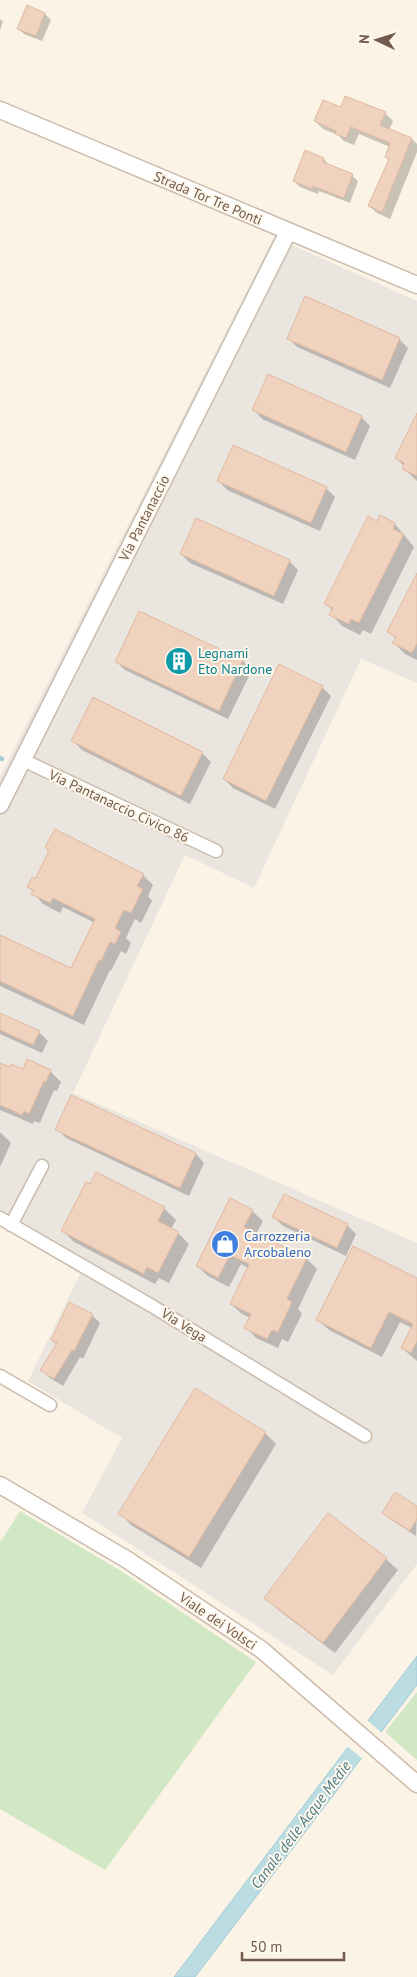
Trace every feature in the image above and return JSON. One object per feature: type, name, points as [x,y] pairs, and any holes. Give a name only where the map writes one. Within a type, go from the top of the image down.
[{"type":"street","name":"Strada Tor Tre Ponti","points":[[0,110],[417,285]]},
{"type":"street","name":"Via Pantanaccio","points":[[0,805],[288,232]]},
{"type":"street","name":"Via Pantanaccio Civico 86","points":[[23,760],[216,851]]},
{"type":"street","points":[[6,1222],[42,1166]]},
{"type":"street","name":"Via Vega","points":[[6,1222],[152,1306],[365,1436]]},
{"type":"street","points":[[0,1376],[50,1405]]},
{"type":"street","name":"Viale dei Volsci","points":[[0,1485],[126,1559],[251,1642],[284,1667],[322,1703],[411,1779]]},
{"type":"shaded area","points":[[274,237],[417,301],[417,683],[361,659],[254,888],[185,855],[73,1093],[417,1243],[417,1564],[333,1675],[82,1513],[122,1438],[28,1381],[80,1274],[0,1225],[0,777]]},
{"type":"green space","points":[[20,1511],[121,1571],[256,1662],[105,1870],[0,1809],[0,1540],[2,1540]]},
{"type":"green space","points":[[417,1692],[417,1760],[385,1732]]},
{"type":"water","name":"Canale delle Acque Medie","points":[[417,1656],[417,1685],[195,1977],[174,1977]]},
{"type":"pier","points":[[366,1719],[383,1734],[364,1760],[346,1745]]},
{"type":"building","points":[[27,5],[45,13],[36,36],[17,29]]},
{"type":"building","points":[[345,96],[386,112],[380,125],[412,138],[382,212],[368,206],[389,159],[385,157],[390,143],[351,127],[346,138],[335,134],[336,131],[314,121],[323,100],[341,107]]},
{"type":"building","points":[[305,150],[324,158],[323,162],[353,174],[344,198],[313,186],[312,189],[293,181]]},
{"type":"building","points":[[305,296],[400,338],[382,380],[287,339]]},
{"type":"building","points":[[268,374],[362,416],[346,452],[252,410]]},
{"type":"building","points":[[417,413],[417,476],[402,469],[404,463],[395,458]]},
{"type":"building","points":[[233,445],[327,487],[311,523],[217,481]]},
{"type":"building","points":[[380,515],[395,523],[393,529],[404,534],[359,623],[351,619],[349,624],[329,615],[333,608],[324,604],[368,516],[377,521]]},
{"type":"building","points":[[196,518],[290,560],[274,596],[180,554]]},
{"type":"building","points":[[417,573],[417,643],[412,653],[392,643],[396,637],[387,632]]},
{"type":"building","name":"Legnami Eto Nardone","points":[[139,611],[243,660],[219,711],[115,662]]},
{"type":"building","points":[[279,664],[323,686],[266,801],[223,779]]},
{"type":"building","points":[[93,697],[203,752],[181,796],[71,741]]},
{"type":"building","points":[[55,829],[144,874],[137,886],[143,889],[131,913],[124,910],[115,928],[121,932],[115,944],[110,942],[101,961],[99,960],[73,1016],[0,981],[0,935],[71,968],[95,919],[53,898],[50,903],[31,894],[33,890],[27,887],[32,877],[35,879],[48,853],[48,849],[45,847]]},
{"type":"building","points":[[0,1013],[40,1031],[33,1045],[0,1030]]},
{"type":"building","points":[[27,1059],[51,1070],[29,1114],[24,1111],[22,1115],[0,1105],[0,1063],[10,1067],[11,1064],[23,1069]]},
{"type":"building","points":[[71,1095],[196,1153],[180,1188],[55,1130]]},
{"type":"building","points":[[96,1172],[165,1207],[158,1221],[179,1232],[158,1273],[147,1267],[144,1274],[61,1231],[86,1182],[90,1184]]},
{"type":"building","points":[[284,1194],[348,1224],[337,1248],[272,1217]]},
{"type":"building","points":[[230,1198],[253,1210],[244,1227],[307,1258],[287,1299],[292,1302],[278,1332],[272,1330],[267,1339],[244,1328],[251,1314],[230,1304],[249,1264],[230,1255],[218,1278],[196,1266]]},
{"type":"building","points":[[353,1246],[417,1278],[417,1341],[411,1353],[401,1348],[413,1324],[389,1312],[371,1348],[316,1320]]},
{"type":"building","points":[[69,1302],[93,1314],[74,1351],[72,1350],[54,1379],[40,1370],[57,1343],[51,1340]]},
{"type":"building","points":[[195,1388],[266,1432],[189,1557],[118,1514]]},
{"type":"building","points":[[395,1492],[417,1506],[417,1519],[410,1531],[382,1513]]},
{"type":"building","points":[[328,1513],[387,1558],[323,1643],[264,1598]]},
{"type":"place","name":"Legnami Eto Nardone","points":[[179,661]]},
{"type":"place","name":"Carrozzeria Arcobaleno","points":[[225,1244]]}]
